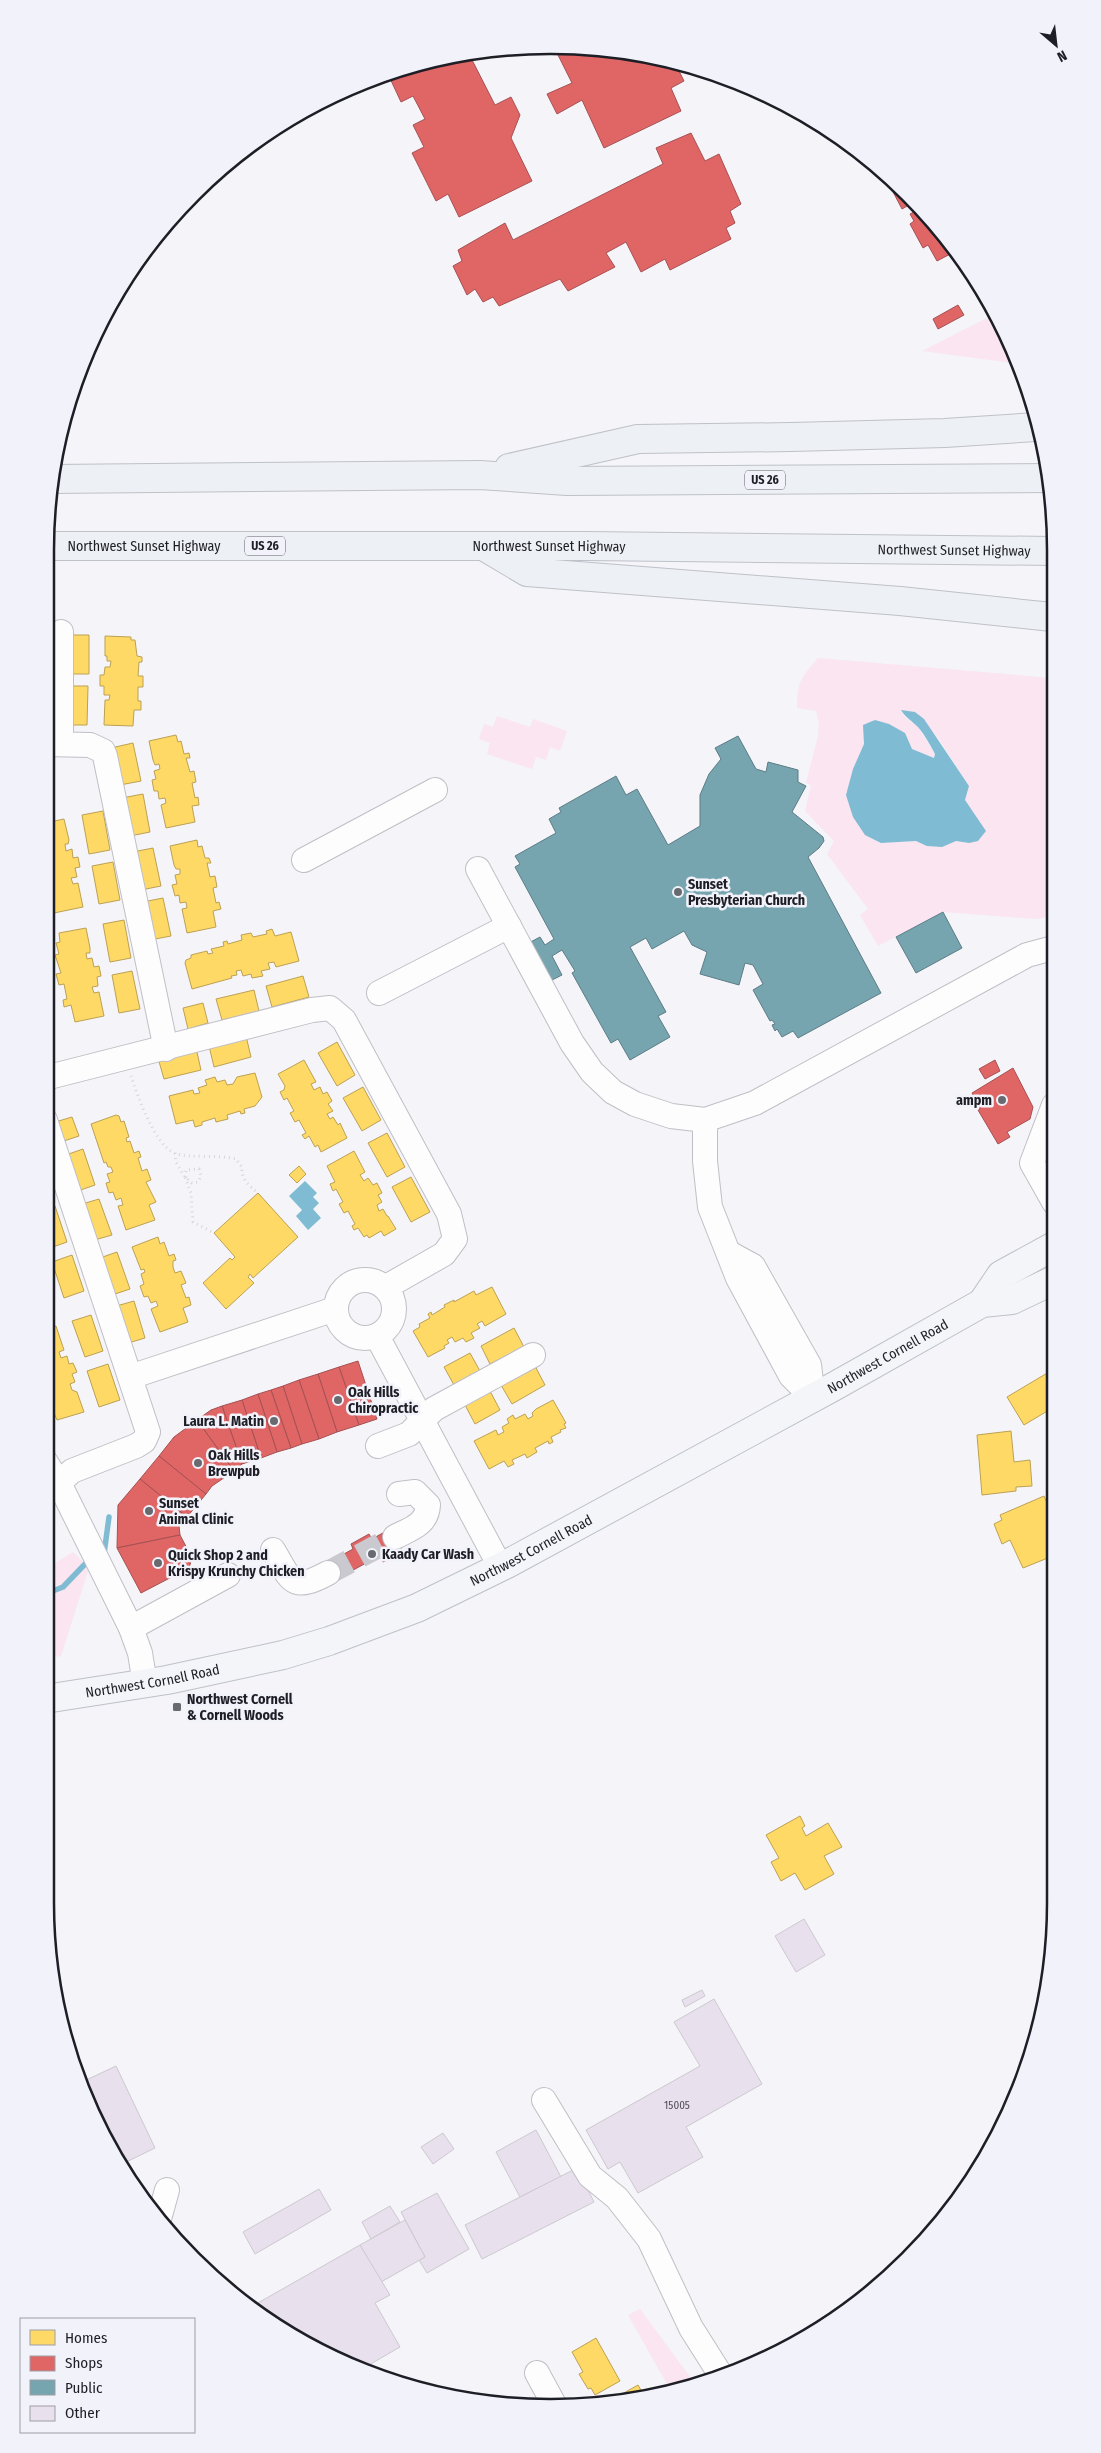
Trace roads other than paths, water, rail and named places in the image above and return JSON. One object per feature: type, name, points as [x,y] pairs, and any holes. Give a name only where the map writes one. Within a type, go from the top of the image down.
[{"type":"highway","points":[[480,475],[638,439],[839,436],[1031,427]]},
{"type":"highway","name":"US 26","points":[[59,479],[480,475],[567,481],[1042,478]]},
{"type":"highway","name":"Northwest Sunset Highway","points":[[54,546],[1047,551]]},
{"type":"highway","points":[[485,547],[527,572],[900,601],[1047,616]]},
{"type":"main road","name":"Northwest Cornell Road","points":[[982,1303],[1000,1276],[1047,1250]]},
{"type":"main road","name":"Northwest Cornell Road","points":[[54,1698],[145,1684],[224,1669],[329,1641],[417,1608],[501,1568],[982,1303],[1012,1300],[1047,1283]]},
{"type":"street","points":[[54,730],[61,632]]},
{"type":"street","points":[[54,744],[90,746],[103,751],[105,756],[166,1048]]},
{"type":"street","points":[[304,860],[435,790]]},
{"type":"street","points":[[478,869],[572,1043],[592,1072],[613,1092],[635,1104],[671,1116],[705,1120],[755,1104],[1027,955],[1047,950]]},
{"type":"street","points":[[379,993],[509,926]]},
{"type":"street","points":[[54,1076],[312,1010],[330,1008],[344,1020],[449,1214],[455,1239],[444,1254],[386,1287]]},
{"type":"street","points":[[705,1120],[705,1161],[710,1207],[738,1278],[791,1376],[812,1398]]},
{"type":"street","points":[[1047,1124],[1032,1164],[1047,1190]]},
{"type":"street","points":[[54,1147],[148,1432],[144,1441],[72,1471],[59,1483]]},
{"type":"street","points":[[364,1279],[376,1281],[386,1287],[392,1297],[394,1314],[387,1329],[377,1336],[366,1339],[349,1333],[338,1321],[335,1310],[337,1298],[344,1288],[353,1282],[364,1279]]},
{"type":"street","points":[[130,1377],[335,1310]]},
{"type":"street","points":[[377,1336],[501,1568]]},
{"type":"street","points":[[378,1446],[409,1434],[434,1409],[532,1355]]},
{"type":"street","points":[[54,1475],[131,1628],[140,1653],[145,1684]]},
{"type":"street","points":[[395,1537],[423,1522],[428,1515],[428,1505],[415,1492],[398,1494]]},
{"type":"street","points":[[273,1550],[291,1581],[299,1584],[313,1581],[328,1573]]},
{"type":"street","points":[[131,1628],[228,1575]]},
{"type":"street","points":[[544,2100],[590,2176],[617,2198],[649,2239],[691,2328],[718,2370]]},
{"type":"street","points":[[161,2211],[167,2190]]},
{"type":"street","points":[[537,2373],[551,2399]]},
{"type":"water","points":[[901,710],[915,712],[924,719],[969,786],[965,800],[986,831],[978,841],[969,843],[956,841],[942,847],[927,846],[916,841],[881,843],[865,835],[853,817],[846,795],[853,769],[864,744],[863,725],[875,720],[889,724],[905,733],[912,749],[934,758],[935,754],[923,733]]},
{"type":"water","points":[[305,1181],[317,1193],[313,1197],[319,1203],[313,1209],[321,1218],[308,1230],[296,1216],[302,1210],[289,1196]]},
{"type":"waterway","points":[[104,1554],[109,1517]]},
{"type":"waterway","points":[[54,1590],[63,1587],[86,1563]]},
{"type":"tunnel","points":[[328,1573],[395,1537]]},
{"type":"place","name":"Sunset Presbyterian Church","points":[[678,892]]},
{"type":"place","name":"ampm","points":[[1002,1100]]},
{"type":"place","name":"Oak Hills Chiropractic","points":[[338,1400]]},
{"type":"place","name":"Laura L. Matin","points":[[274,1421]]},
{"type":"place","name":"Oak Hills Brewpub","points":[[198,1463]]},
{"type":"place","name":"Sunset Animal Clinic","points":[[149,1511]]},
{"type":"place","name":"Kaady Car Wash","points":[[372,1554]]},
{"type":"place","name":"Quick Shop 2 and Krispy Krunchy Chicken","points":[[158,1563]]},
{"type":"place","name":"Northwest Cornell & Cornell Woods","points":[[177,1707]]}]
